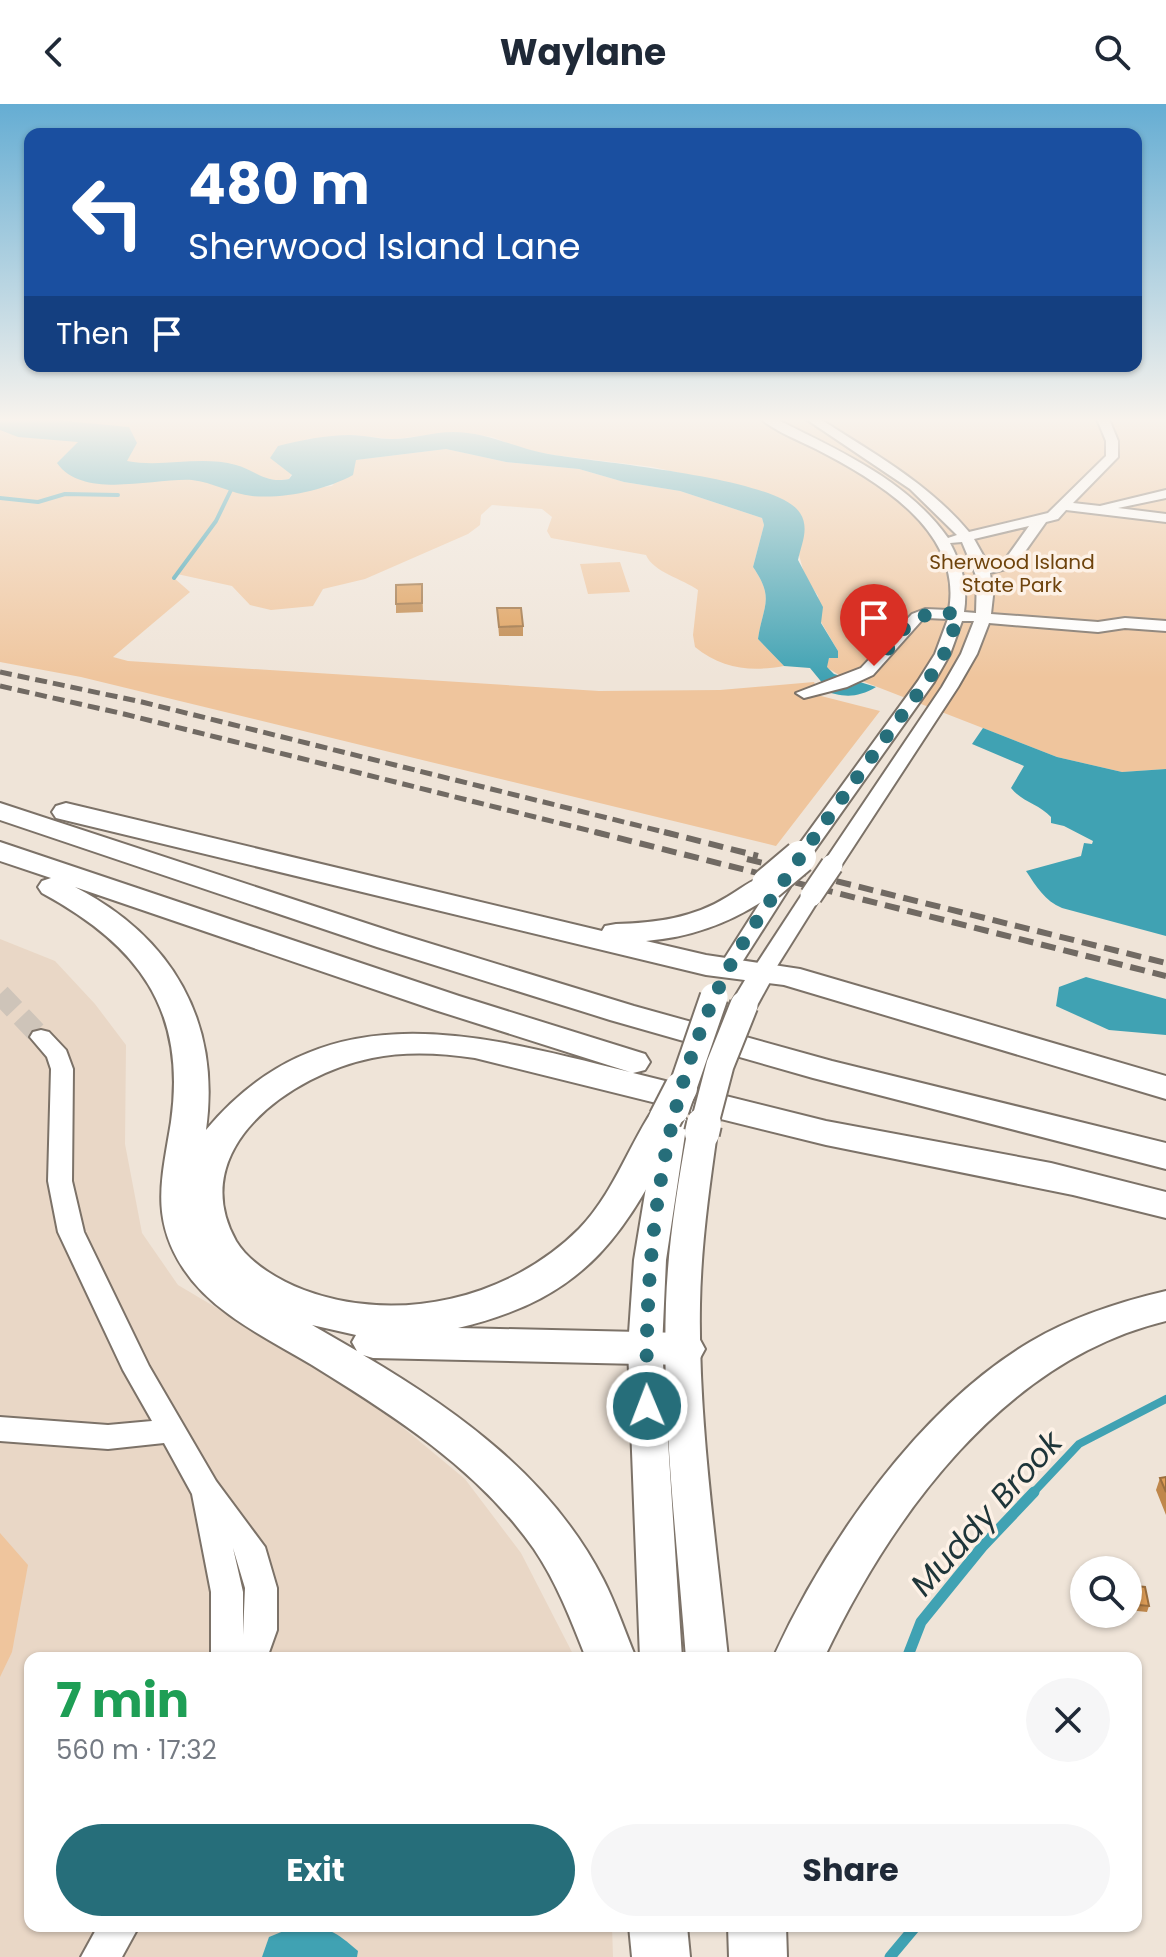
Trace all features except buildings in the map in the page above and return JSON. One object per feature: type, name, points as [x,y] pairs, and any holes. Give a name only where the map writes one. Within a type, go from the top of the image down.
[{"type":"highway","points":[[0,796],[706,965],[721,982],[763,971],[1166,1088]]},
{"type":"highway","points":[[0,811],[596,1006],[863,1081],[1166,1156]]},
{"type":"highway","points":[[0,851],[447,1003],[658,1070],[1166,1205]]},
{"type":"highway","points":[[568,931],[638,933],[678,928],[727,912],[774,885],[800,857]]},
{"type":"highway","points":[[0,866],[70,895],[104,916],[133,940],[167,985],[182,1017],[191,1062],[191,1101],[180,1194],[182,1225],[188,1242],[210,1275],[225,1290],[264,1316],[424,1412],[479,1455],[527,1504],[569,1567],[589,1603],[609,1652]]},
{"type":"highway","points":[[680,1116],[582,1250],[541,1281],[516,1294],[459,1313],[396,1321],[365,1321],[323,1313],[287,1300],[267,1291],[229,1260],[217,1243],[204,1207],[204,1187],[213,1152],[228,1127],[250,1102],[271,1087],[319,1062],[359,1050],[402,1043],[456,1044],[495,1050],[811,1130],[1072,1182]]},
{"type":"highway","points":[[801,1652],[828,1599],[868,1538],[917,1474],[975,1409],[1012,1377],[1056,1348],[1117,1320],[1166,1306]]},
{"type":"highway","points":[[264,1316],[319,1334],[359,1341],[665,1348]]},
{"type":"highway","points":[[659,1932],[661,1957]]},
{"type":"highway","points":[[757,1932],[758,1957]]},
{"type":"main road","points":[[680,1116],[720,1065],[744,1005],[763,971]]},
{"type":"main road","points":[[661,1652],[665,1348],[685,1263],[680,1116],[721,982]]},
{"type":"main road","points":[[665,1348],[706,1652]]},
{"type":"main road","points":[[677,1932],[678,1957]]},
{"type":"main road","points":[[729,1932],[731,1957]]},
{"type":"street","points":[[800,857],[935,670],[949,645],[958,614],[955,569],[943,543],[911,505]]},
{"type":"street","points":[[763,971],[968,657],[983,616],[986,592],[982,569],[966,537],[935,505]]},
{"type":"street","points":[[1098,512],[1113,505]]},
{"type":"street","points":[[943,543],[1053,516],[1063,506],[1166,518]]},
{"type":"street","points":[[982,569],[1002,568],[1009,564],[1041,519]]},
{"type":"street","points":[[804,693],[852,678],[874,666],[919,615],[933,612],[1098,627],[1125,623],[1166,626]]},
{"type":"street","points":[[721,982],[774,885]]},
{"type":"street","points":[[41,1037],[58,1055],[62,1069],[60,1181],[71,1232],[137,1370],[205,1490],[250,1547],[261,1588],[261,1630],[253,1652]]},
{"type":"street","points":[[0,1429],[108,1437],[174,1431]]},
{"type":"street","points":[[205,1490],[227,1592],[227,1652]]},
{"type":"street","points":[[100,1957],[116,1932]]},
{"type":"shaded area","points":[[0,939],[55,961],[95,1004],[126,1045],[125,1144],[142,1233],[178,1285],[365,1396],[465,1479],[521,1553],[572,1652],[24,1652],[24,1932],[612,1932],[613,1957],[0,1957]]},
{"type":"green space","points":[[0,505],[491,505],[481,515],[480,525],[468,534],[365,579],[323,589],[313,606],[271,610],[250,605],[232,586],[177,574],[174,578],[190,592],[113,657],[128,661],[599,691],[720,690],[814,682],[821,696],[880,711],[776,846],[81,677],[0,662]]},
{"type":"green space","points":[[498,505],[724,505],[762,518],[764,525],[753,567],[766,595],[758,639],[784,666],[760,669],[737,667],[705,654],[695,647],[693,635],[698,590],[662,571],[646,555],[551,538],[547,531],[552,517],[542,509]]},
{"type":"green space","name":"Sherwood Island State Park","points":[[775,505],[1166,505],[1166,769],[1122,772],[1057,757],[862,681],[844,678],[826,667],[829,658],[838,651],[821,622],[818,596],[805,577],[799,555]]},
{"type":"green space","points":[[620,562],[630,592],[588,594],[580,564]]},
{"type":"green space","points":[[0,1533],[28,1565],[12,1652],[0,1677]]},
{"type":"water","points":[[724,505],[791,505],[800,513],[804,536],[798,560],[823,607],[821,623],[838,651],[838,658],[829,658],[827,667],[834,674],[876,687],[849,696],[821,690],[824,685],[810,668],[784,666],[758,639],[766,595],[753,567],[764,525],[762,518]]},
{"type":"water","points":[[983,728],[1057,757],[1122,772],[1166,769],[1166,936],[1062,908],[1041,892],[1026,871],[1081,856],[1084,843],[1092,844],[1093,841],[1051,823],[1051,817],[1015,793],[1011,788],[1024,766],[972,744]]},
{"type":"water","points":[[1086,977],[1166,999],[1166,1035],[1109,1030],[1056,1006],[1059,987]]},
{"type":"water","points":[[281,1932],[332,1932],[358,1951],[357,1957],[262,1957],[269,1937]]},
{"type":"waterway","points":[[174,578],[216,521],[224,505]]},
{"type":"waterway","name":"Muddy Brook","points":[[1032,1494],[1079,1444],[1166,1399]]},
{"type":"waterway","name":"Muddy Brook","points":[[909,1652],[921,1622],[982,1547],[1034,1492]]},
{"type":"waterway","name":"Muddy Brook","points":[[890,1957],[911,1932]]},
{"type":"tunnel","points":[[0,994],[41,1037]]},
{"type":"railway","points":[[0,672],[142,702],[665,832]]},
{"type":"railway","points":[[0,686],[603,834]]},
{"type":"railway","points":[[595,832],[1166,976]]},
{"type":"railway","points":[[665,832],[672,834]]},
{"type":"railway","points":[[665,832],[758,856]]},
{"type":"railway","points":[[747,859],[1166,963]]},
{"type":"route","points":[[647,1406],[646,1303],[655,1214],[672,1121],[702,1026],[729,967],[769,903],[935,670],[949,645],[958,614],[933,612],[914,618],[874,666]]}]
